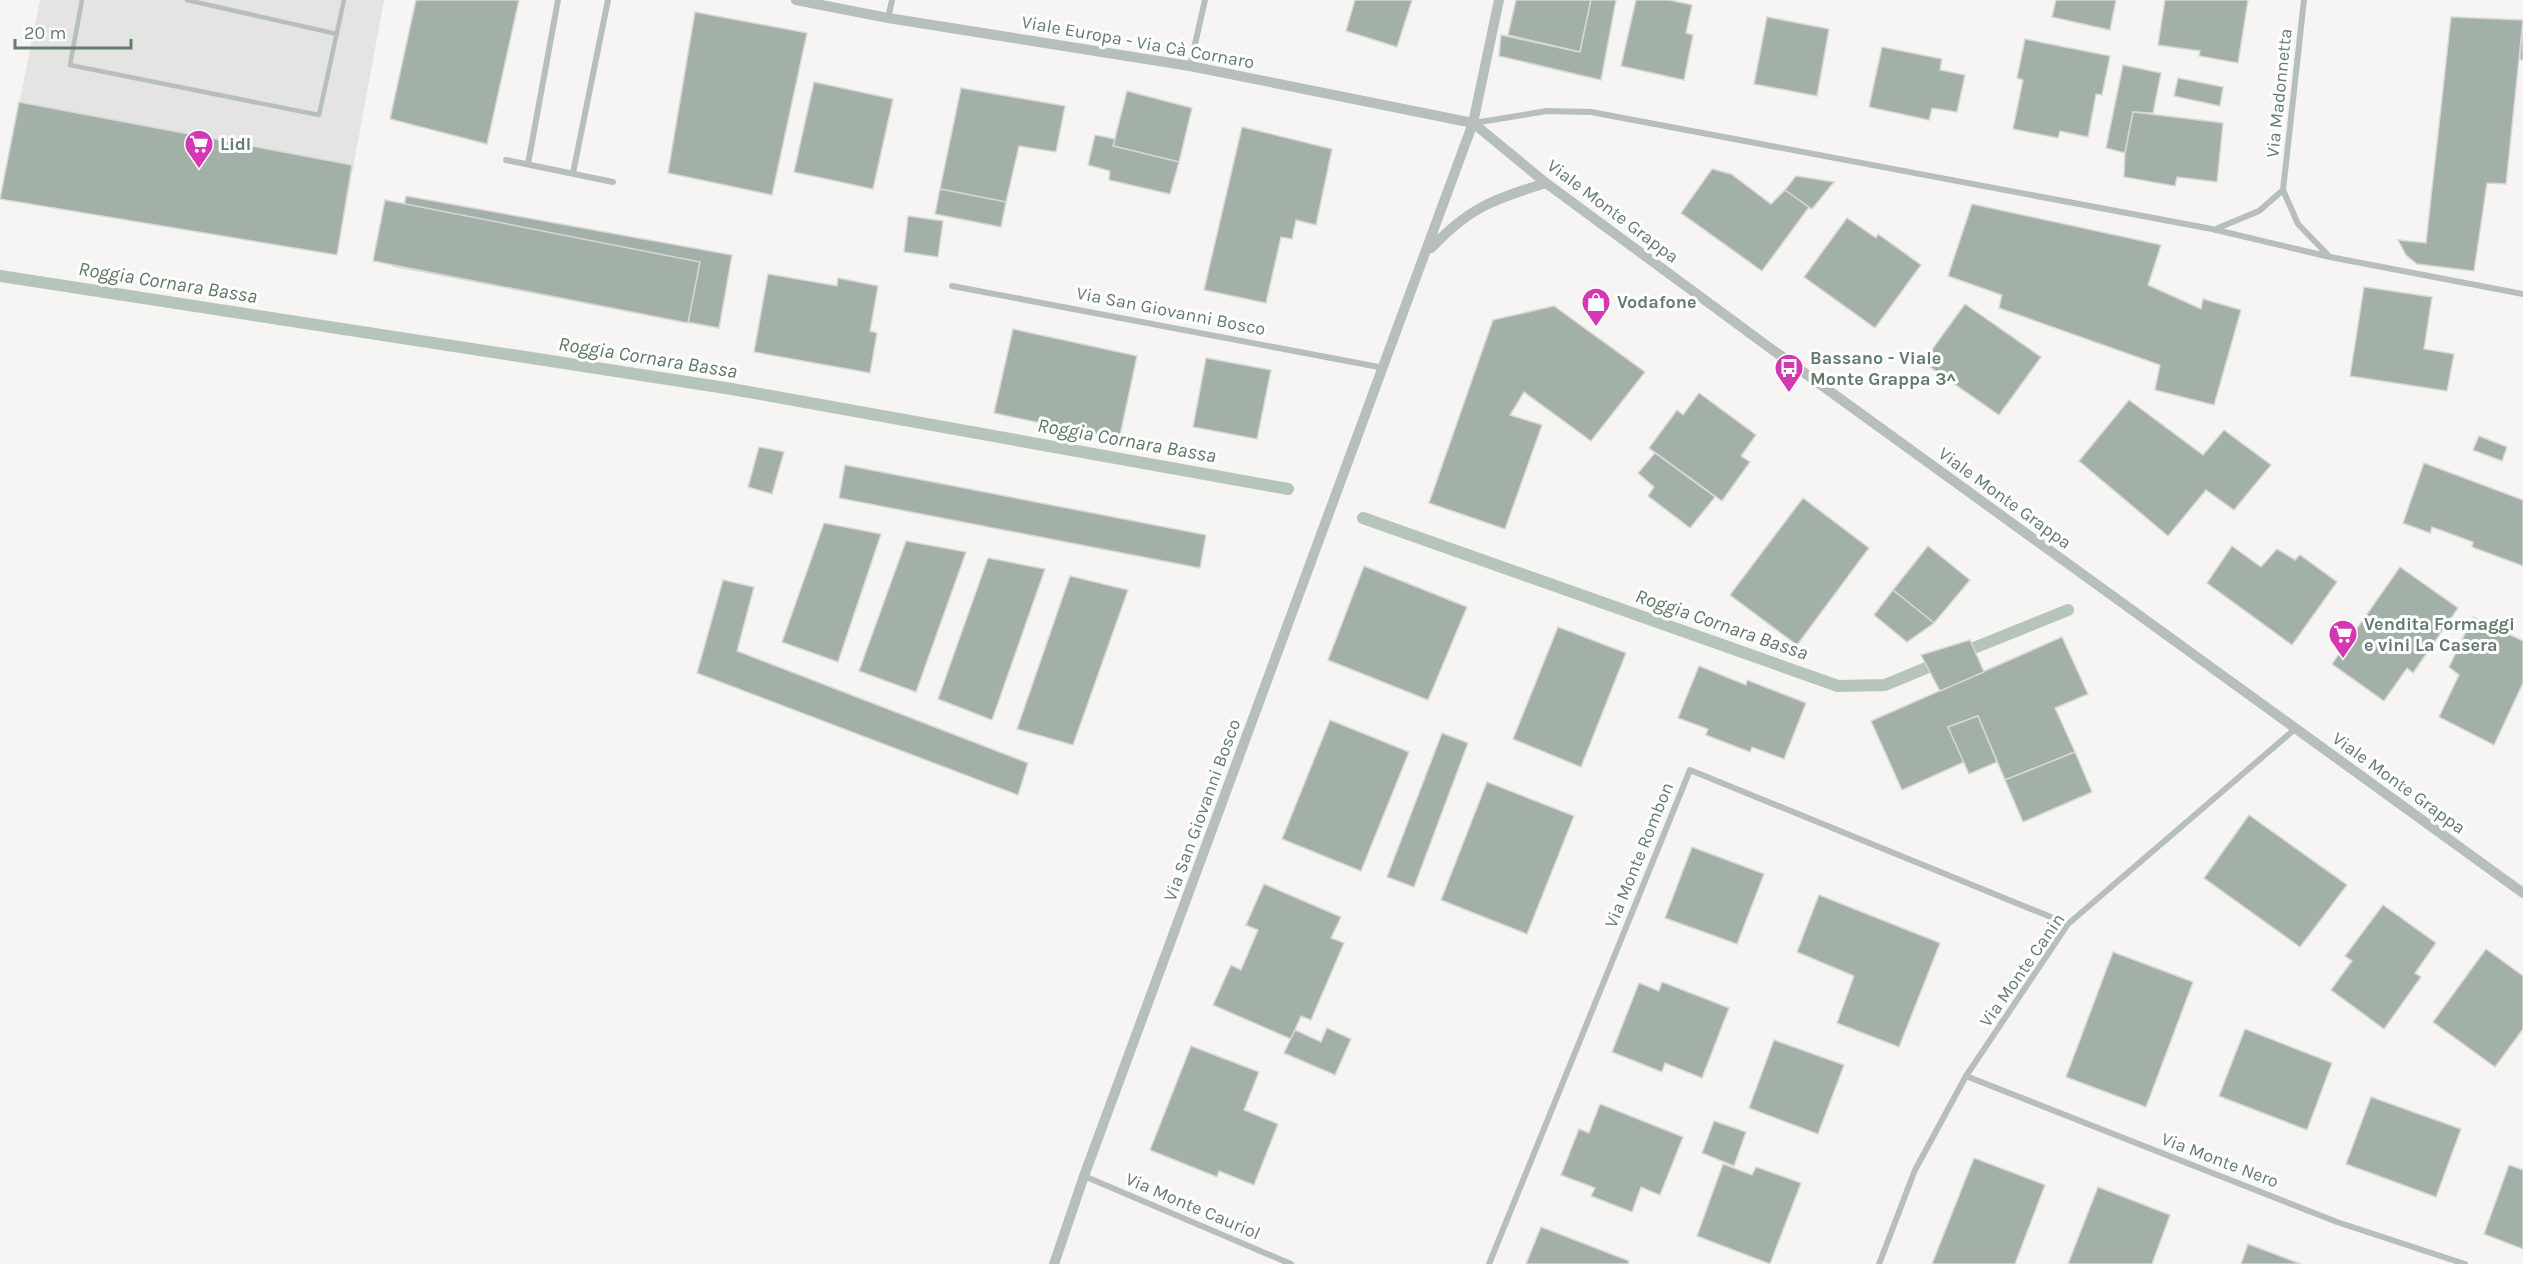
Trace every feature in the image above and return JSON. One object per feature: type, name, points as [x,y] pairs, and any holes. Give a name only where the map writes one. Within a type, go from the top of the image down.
[{"type":"street","points":[[528,164],[558,0]]},
{"type":"street","points":[[573,173],[608,0]]},
{"type":"street","name":"Viale Europa - Via Cà Cornaro","points":[[796,0],[888,18],[1190,66],[1473,123]]},
{"type":"street","points":[[888,18],[892,0]]},
{"type":"street","points":[[1190,66],[1205,0]]},
{"type":"street","name":"Via San Giovanni Bosco","points":[[1054,1264],[1084,1176],[1473,123],[1499,0]]},
{"type":"street","name":"Via Madonnetta","points":[[2283,190],[2304,0]]},
{"type":"street","points":[[1473,123],[1547,111],[1591,112],[2212,229],[2330,257],[2523,294]]},
{"type":"street","name":"Viale Monte Grappa","points":[[1473,123],[1546,183],[2523,893]]},
{"type":"street","points":[[506,160],[613,182]]},
{"type":"street","name":"Via San Giovanni Bosco","points":[[1427,252],[1455,222],[1490,200],[1546,183]]},
{"type":"street","points":[[2212,229],[2247,219],[2283,190],[2298,224],[2330,257]]},
{"type":"street","name":"Via San Giovanni Bosco","points":[[952,286],[1384,368]]},
{"type":"street","name":"Via Monte Canin","points":[[1879,1264],[1915,1170],[1966,1076],[2068,924],[2295,729]]},
{"type":"street","name":"Via Monte Rombon","points":[[1489,1264],[1690,770],[2068,924]]},
{"type":"street","name":"Via Monte Nero","points":[[1966,1076],[2337,1222],[2465,1264]]},
{"type":"street","name":"Via Monte Cauriol","points":[[1084,1176],[1291,1264]]},
{"type":"lane","points":[[82,0],[70,65],[319,115],[344,0]]},
{"type":"lane","points":[[187,0],[337,34]]},
{"type":"shaded area","name":"Lidl","points":[[40,0],[384,0],[337,255],[0,199]]},
{"type":"building","points":[[416,0],[519,0],[487,144],[390,119]]},
{"type":"building","points":[[1355,0],[1412,0],[1397,47],[1346,31]]},
{"type":"building","points":[[1516,0],[1591,0],[1580,52],[1508,35]]},
{"type":"building","points":[[1591,0],[1616,0],[1601,80],[1499,56],[1501,35],[1580,52]]},
{"type":"building","points":[[1636,0],[1669,0],[1692,5],[1686,33],[1693,35],[1684,80],[1621,66]]},
{"type":"building","points":[[2056,0],[2116,0],[2110,30],[2052,17]]},
{"type":"building","points":[[2165,0],[2248,0],[2238,63],[2199,56],[2200,51],[2158,45]]},
{"type":"building","points":[[695,12],[807,33],[772,195],[668,173]]},
{"type":"building","points":[[1767,17],[1829,29],[1817,96],[1754,84]]},
{"type":"building","points":[[2451,17],[2523,20],[2506,184],[2487,183],[2474,271],[2417,264],[2406,255],[2398,240],[2426,243]]},
{"type":"building","points":[[2523,20],[2523,60],[2520,59]]},
{"type":"building","points":[[2025,39],[2110,56],[2102,95],[2096,94],[2088,137],[2060,131],[2058,138],[2013,129],[2023,80],[2017,78]]},
{"type":"building","points":[[1882,47],[1942,59],[1940,70],[1965,75],[1957,112],[1932,108],[1929,120],[1869,107]]},
{"type":"building","points":[[2123,65],[2161,73],[2153,113],[2133,112],[2125,153],[2106,148]]},
{"type":"building","points":[[2178,78],[2223,87],[2220,106],[2174,96]]},
{"type":"building","points":[[814,82],[893,99],[873,189],[794,172]]},
{"type":"building","points":[[961,88],[1065,106],[1056,152],[1019,146],[1006,202],[940,189]]},
{"type":"building","points":[[1127,91],[1192,108],[1179,162],[1113,146]]},
{"type":"building","points":[[19,102],[352,165],[337,255],[0,199]]},
{"type":"building","points":[[2133,112],[2223,123],[2217,182],[2177,177],[2175,186],[2124,177],[2125,153]]},
{"type":"building","points":[[1242,127],[1332,149],[1316,225],[1296,220],[1292,239],[1281,237],[1266,303],[1204,290]]},
{"type":"building","points":[[1095,135],[1115,139],[1113,146],[1179,162],[1170,194],[1109,180],[1110,171],[1088,165]]},
{"type":"building","points":[[1712,169],[1731,174],[1771,204],[1785,190],[1809,207],[1762,271],[1681,213]]},
{"type":"building","points":[[1796,176],[1834,182],[1812,209],[1785,190]]},
{"type":"building","points":[[940,189],[1006,202],[1001,227],[935,214]]},
{"type":"building","points":[[406,196],[732,255],[719,328],[393,266]]},
{"type":"building","points":[[385,200],[700,262],[688,323],[373,261]]},
{"type":"building","points":[[1972,204],[2161,245],[2148,285],[2201,309],[2203,299],[2241,310],[2214,405],[2155,390],[2160,365],[1999,308],[2002,295],[1948,276]]},
{"type":"building","points":[[908,216],[943,221],[938,257],[904,252]]},
{"type":"building","points":[[1847,218],[1876,238],[1878,234],[1921,265],[1875,328],[1804,277]]},
{"type":"building","points":[[768,274],[837,286],[838,278],[878,286],[870,331],[877,333],[870,373],[754,352]]},
{"type":"building","points":[[2364,287],[2432,297],[2424,349],[2454,354],[2447,391],[2350,376]]},
{"type":"building","points":[[1965,304],[2041,357],[1999,415],[1923,362]]},
{"type":"building","points":[[1554,306],[1645,372],[1591,441],[1524,392],[1510,415],[1542,425],[1505,529],[1429,503],[1493,320]]},
{"type":"building","points":[[1013,329],[1137,356],[1119,440],[994,413]]},
{"type":"building","points":[[1206,358],[1271,370],[1257,439],[1193,427]]},
{"type":"building","points":[[1699,393],[1756,435],[1741,456],[1750,462],[1722,501],[1649,448],[1677,410],[1683,415]]},
{"type":"building","points":[[2129,400],[2203,455],[2224,430],[2271,465],[2234,510],[2206,490],[2168,536],[2079,461]]},
{"type":"building","points":[[2479,436],[2507,447],[2502,461],[2473,450]]},
{"type":"building","points":[[759,447],[784,452],[772,494],[748,487]]},
{"type":"building","points":[[1655,453],[1715,497],[1690,528],[1648,496],[1654,487],[1638,473]]},
{"type":"building","points":[[2424,463],[2523,500],[2523,566],[2472,547],[2473,542],[2432,527],[2430,533],[2403,523]]},
{"type":"building","points":[[845,465],[1206,535],[1200,568],[839,498]]},
{"type":"building","points":[[1803,498],[1869,548],[1797,645],[1730,595]]},
{"type":"building","points":[[824,523],[881,534],[838,662],[782,642]]},
{"type":"building","points":[[906,541],[966,552],[916,692],[859,671]]},
{"type":"building","points":[[1928,546],[1970,580],[1934,623],[1893,590]]},
{"type":"building","points":[[2232,546],[2261,567],[2277,549],[2295,560],[2300,555],[2337,582],[2292,645],[2207,583]]},
{"type":"building","points":[[988,558],[1045,569],[992,720],[938,699]]},
{"type":"building","points":[[1364,566],[1467,607],[1428,700],[1328,660]]},
{"type":"building","points":[[2400,567],[2458,608],[2413,673],[2407,668],[2384,701],[2332,664]]},
{"type":"building","points":[[1070,576],[1128,590],[1073,745],[1017,729]]},
{"type":"building","points":[[723,580],[754,587],[737,651],[1028,763],[1018,795],[697,673]]},
{"type":"building","points":[[1893,590],[1934,623],[1907,642],[1874,615]]},
{"type":"building","points":[[2473,617],[2523,641],[2523,683],[2494,745],[2439,717],[2459,675],[2449,667]]},
{"type":"building","points":[[1558,627],[1626,653],[1581,767],[1513,739]]},
{"type":"building","points":[[2062,637],[2088,694],[2055,708],[2075,752],[2005,780],[1978,716],[1948,727],[1964,762],[1902,790],[1871,721]]},
{"type":"building","points":[[1970,640],[1984,672],[1940,691],[1921,655]]},
{"type":"building","points":[[1699,666],[1746,685],[1747,680],[1806,703],[1784,759],[1752,747],[1750,752],[1706,735],[1708,729],[1678,718]]},
{"type":"building","points":[[1978,716],[1997,762],[1969,774],[1948,727]]},
{"type":"building","points":[[1330,720],[1409,752],[1361,871],[1282,839]]},
{"type":"building","points":[[1442,733],[1468,743],[1414,887],[1387,877]]},
{"type":"building","points":[[2075,752],[2092,792],[2023,822],[2005,780]]},
{"type":"building","points":[[1487,782],[1574,816],[1527,934],[1441,900]]},
{"type":"building","points":[[2249,815],[2347,885],[2300,947],[2204,878]]},
{"type":"building","points":[[1692,847],[1764,874],[1737,944],[1665,918]]},
{"type":"building","points":[[1264,884],[1341,917],[1331,938],[1344,943],[1311,1020],[1301,1016],[1291,1039],[1213,1005],[1231,965],[1241,970],[1258,930],[1246,925]]},
{"type":"building","points":[[1819,895],[1940,943],[1899,1047],[1837,1023],[1854,976],[1797,952]]},
{"type":"building","points":[[2383,905],[2436,943],[2415,973],[2421,977],[2384,1029],[2331,990],[2352,961],[2345,956]]},
{"type":"building","points":[[2486,949],[2523,976],[2523,1029],[2495,1067],[2433,1022]]},
{"type":"building","points":[[2113,952],[2193,982],[2146,1107],[2066,1077]]},
{"type":"building","points":[[1662,982],[1729,1008],[1702,1078],[1665,1063],[1662,1072],[1612,1052],[1639,983],[1659,991]]},
{"type":"building","points":[[1327,1028],[1351,1039],[1335,1075],[1284,1053],[1295,1030],[1321,1042]]},
{"type":"building","points":[[2245,1029],[2332,1063],[2307,1130],[2219,1096]]},
{"type":"building","points":[[1774,1040],[1844,1065],[1818,1134],[1749,1108]]},
{"type":"building","points":[[1191,1046],[1259,1072],[1244,1110],[1278,1124],[1254,1185],[1219,1171],[1217,1177],[1150,1150]]},
{"type":"building","points":[[2371,1097],[2461,1129],[2436,1197],[2346,1164]]},
{"type":"building","points":[[1600,1104],[1683,1137],[1660,1195],[1641,1187],[1632,1212],[1591,1196],[1595,1188],[1561,1175],[1579,1129],[1589,1133]]},
{"type":"building","points":[[1714,1121],[1746,1132],[1734,1166],[1702,1153]]},
{"type":"building","points":[[1974,1158],[2045,1185],[2015,1264],[1932,1264]]},
{"type":"building","points":[[1723,1164],[1752,1175],[1756,1167],[1801,1183],[1770,1264],[1697,1236]]},
{"type":"building","points":[[2509,1165],[2523,1170],[2523,1249],[2484,1234]]},
{"type":"building","points":[[2098,1187],[2170,1215],[2152,1264],[2068,1264]]},
{"type":"building","points":[[1541,1227],[1629,1261],[1628,1264],[1526,1264]]},
{"type":"building","points":[[2248,1244],[2301,1264],[2241,1264]]},
{"type":"waterway","name":"Roggia Cornara Bassa","points":[[0,276],[732,389],[1288,489]]},
{"type":"waterway","name":"Roggia Cornara Bassa","points":[[1363,518],[1838,686],[1885,685],[1943,661]]},
{"type":"waterway","name":"Roggia Cornara Bassa","points":[[1959,654],[2068,610]]},
{"type":"place","name":"Lidl","points":[[199,170]]},
{"type":"place","name":"Vodafone","points":[[1596,328]]},
{"type":"place","name":"Bassano - Viale Monte Grappa 3^","points":[[1789,394]]},
{"type":"place","name":"Vendita Formaggi e vini La Casera","points":[[2343,660]]}]
